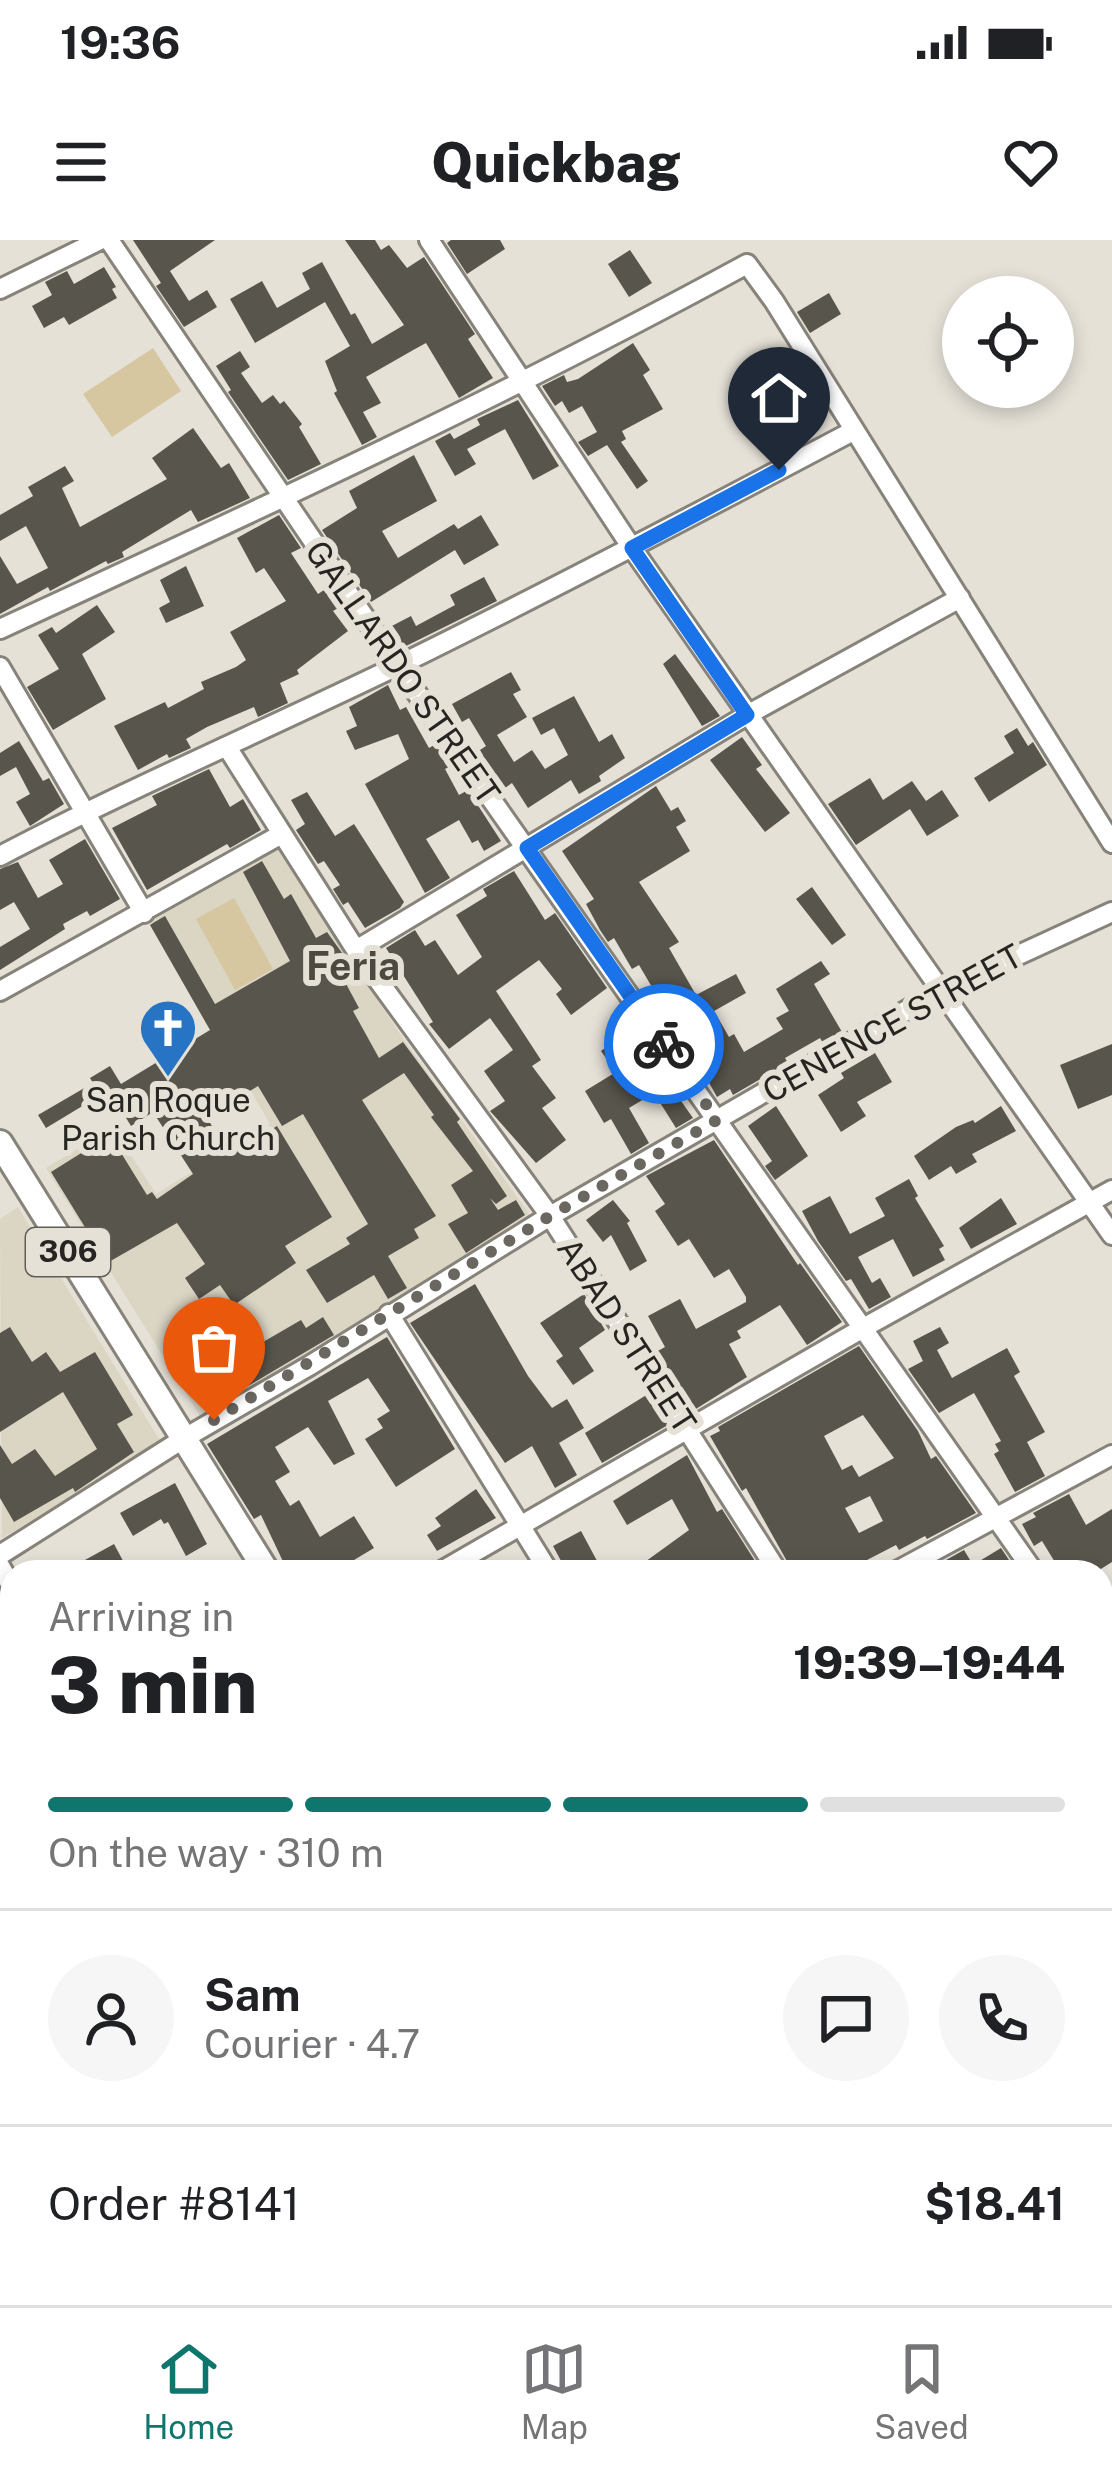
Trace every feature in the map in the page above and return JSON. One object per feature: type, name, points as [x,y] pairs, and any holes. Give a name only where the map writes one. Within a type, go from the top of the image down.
[{"type":"main road","name":"306","points":[[0,1142],[259,1560]]},
{"type":"street","points":[[0,289],[105,240]]},
{"type":"street","name":"GALLARDO STREET","points":[[105,240],[397,665],[1026,1560]]},
{"type":"street","points":[[429,240],[632,548],[1112,1235]]},
{"type":"street","points":[[0,629],[523,382],[747,264],[1112,843]]},
{"type":"street","points":[[0,856],[632,548],[853,431]]},
{"type":"street","points":[[356,950],[747,715],[960,598]]},
{"type":"street","points":[[0,667],[144,913]]},
{"type":"street","name":"ABAD STREET","points":[[227,746],[356,950],[550,1216],[770,1560]]},
{"type":"street","points":[[0,991],[280,835]]},
{"type":"street","name":"CENENCE STREET","points":[[0,1555],[550,1216],[940,992],[1112,912]]},
{"type":"street","points":[[461,1560],[1112,1190]]},
{"type":"street","points":[[389,1314],[542,1560]]},
{"type":"street","points":[[917,1560],[1112,1455]]},
{"type":"shaded area","points":[[153,348],[181,391],[112,437],[83,394]]},
{"type":"shaded area","points":[[275,844],[404,1040],[531,1216],[202,1419],[46,1168],[113,1127],[156,1194],[270,1124],[150,918]]},
{"type":"shaded area","points":[[234,898],[273,969],[235,990],[196,919]]},
{"type":"shaded area","points":[[18,1207],[162,1444],[2,1538],[0,1219]]},
{"type":"building","points":[[133,240],[215,240],[170,271],[189,301],[207,290],[217,307],[184,327]]},
{"type":"building","points":[[345,240],[375,240],[381,250],[389,245],[407,268],[424,257],[475,334],[468,339],[493,378],[459,398],[426,343],[366,377],[381,403],[363,412],[377,437],[362,445],[334,393],[325,361],[350,346],[325,302],[255,343],[230,299],[262,281],[277,308],[310,289],[302,273],[322,262],[372,344],[404,325]]},
{"type":"building","points":[[500,240],[505,249],[467,274],[447,243]]},
{"type":"building","points":[[630,250],[652,283],[629,297],[608,264]]},
{"type":"building","points":[[104,267],[117,298],[69,325],[64,317],[44,328],[32,306],[52,295],[45,282],[67,271],[74,284]]},
{"type":"building","points":[[829,293],[841,314],[810,333],[797,312]]},
{"type":"building","points":[[633,343],[650,370],[643,375],[663,409],[622,431],[626,439],[621,442],[648,481],[637,489],[607,445],[588,456],[578,442],[597,432],[582,406],[569,413],[562,401],[555,406],[542,386],[564,375],[567,382],[578,379]]},
{"type":"building","points":[[240,351],[250,367],[241,373],[262,403],[273,395],[280,404],[284,401],[302,424],[299,427],[321,464],[288,480],[228,392],[216,366]]},
{"type":"building","points":[[518,400],[559,466],[533,480],[505,429],[467,449],[476,464],[455,476],[435,441],[450,433],[454,439],[480,425],[477,419]]},
{"type":"building","points":[[193,428],[221,468],[229,463],[250,498],[198,522],[191,510],[122,552],[124,557],[106,561],[50,591],[48,587],[0,614],[0,556],[17,584],[48,568],[26,526],[0,541],[0,515],[33,496],[28,487],[65,466],[74,481],[62,488],[80,527],[167,479],[152,458]]},
{"type":"building","points":[[414,455],[437,501],[382,531],[398,558],[454,524],[458,529],[481,515],[499,545],[464,565],[455,550],[371,602],[322,530],[357,508],[349,491]]},
{"type":"building","points":[[279,515],[301,548],[291,553],[318,594],[324,590],[338,608],[333,611],[348,631],[297,670],[299,674],[280,683],[288,703],[258,717],[254,707],[207,727],[186,739],[191,748],[169,758],[167,754],[138,770],[114,726],[165,702],[168,708],[204,689],[201,682],[246,660],[230,632],[286,601],[264,568],[256,573],[237,538]]},
{"type":"building","points":[[186,566],[204,606],[166,623],[159,608],[170,602],[160,580]]},
{"type":"building","points":[[484,577],[497,601],[402,648],[388,628],[411,616],[416,626],[455,605],[450,595]]},
{"type":"building","points":[[97,605],[115,632],[82,654],[106,699],[53,730],[27,687],[59,669],[38,635],[52,627],[56,633]]},
{"type":"building","points":[[675,654],[720,716],[702,726],[663,664]]},
{"type":"building","points":[[511,672],[521,690],[513,694],[527,717],[497,735],[514,762],[532,750],[545,769],[568,755],[554,728],[541,735],[532,718],[574,696],[599,742],[612,734],[625,758],[579,794],[571,780],[528,808],[512,783],[502,790],[480,750],[486,746],[469,718],[462,722],[452,704]]},
{"type":"building","points":[[388,685],[429,748],[436,744],[451,766],[445,769],[459,795],[468,790],[501,841],[484,851],[478,840],[472,843],[459,820],[426,839],[450,878],[425,893],[365,784],[409,759],[398,734],[355,750],[346,731],[357,726],[349,707]]},
{"type":"building","points":[[1017,728],[1028,746],[1033,742],[1047,765],[989,802],[974,778],[1014,753],[1004,736]]},
{"type":"building","points":[[742,737],[762,765],[756,769],[790,813],[765,832],[710,760]]},
{"type":"building","points":[[19,741],[43,781],[49,778],[64,804],[30,826],[16,802],[30,794],[16,767],[0,776],[0,753]]},
{"type":"building","points":[[209,769],[230,807],[243,799],[261,830],[147,890],[112,828],[157,805],[152,796]]},
{"type":"building","points":[[870,778],[883,800],[912,781],[926,801],[942,790],[959,816],[927,836],[910,809],[856,845],[828,804]]},
{"type":"building","points":[[656,786],[671,811],[678,807],[686,821],[676,827],[690,851],[639,882],[679,942],[669,948],[696,995],[736,974],[746,993],[714,1011],[729,1037],[734,1034],[744,1052],[783,1029],[776,1018],[789,1011],[776,989],[821,961],[830,974],[814,984],[842,1032],[823,1043],[820,1038],[785,1058],[788,1063],[733,1095],[730,1089],[717,1097],[693,1054],[688,1057],[639,965],[632,969],[614,938],[608,942],[600,930],[586,904],[594,899],[562,851]]},
{"type":"building","points":[[307,792],[335,836],[354,824],[404,902],[400,908],[365,928],[348,902],[343,905],[333,889],[340,885],[324,861],[318,864],[296,830],[305,824],[291,800]]},
{"type":"building","points":[[85,839],[120,899],[63,924],[65,929],[0,970],[0,947],[30,929],[14,902],[0,910],[0,869],[18,862],[38,898],[63,884],[49,860]]},
{"type":"building","points":[[262,861],[284,899],[291,894],[316,938],[327,932],[350,964],[355,973],[344,980],[359,1008],[353,1011],[379,1058],[403,1042],[460,1119],[457,1122],[507,1196],[496,1204],[490,1198],[498,1210],[516,1200],[525,1215],[466,1253],[448,1224],[468,1213],[451,1185],[473,1171],[404,1073],[362,1100],[436,1216],[414,1229],[419,1238],[388,1256],[407,1288],[388,1299],[374,1275],[327,1303],[306,1270],[350,1244],[346,1238],[368,1224],[303,1114],[282,1126],[258,1086],[207,1117],[214,1130],[231,1154],[277,1126],[332,1217],[285,1246],[296,1263],[234,1305],[220,1285],[199,1299],[185,1278],[205,1264],[177,1223],[107,1263],[51,1172],[110,1135],[147,1195],[152,1192],[157,1199],[193,1174],[153,1112],[131,1126],[109,1090],[46,1128],[38,1115],[93,1083],[90,1078],[110,1066],[121,1084],[210,1030],[153,923],[165,916],[215,1004],[290,961],[243,872]]},
{"type":"building","points":[[514,871],[545,920],[555,913],[607,988],[571,1015],[556,994],[562,989],[539,960],[496,991],[541,1060],[532,1066],[556,1098],[542,1108],[566,1140],[536,1163],[490,1111],[505,1101],[484,1071],[513,1050],[490,1018],[449,1049],[429,1024],[433,1022],[386,948],[415,930],[425,946],[435,940],[458,975],[482,957],[456,915],[487,896],[483,889]]},
{"type":"building","points":[[812,887],[846,935],[832,945],[796,899]]},
{"type":"building","points":[[626,1033],[629,1038],[634,1034],[693,1118],[676,1128],[654,1093],[629,1108],[649,1143],[631,1154],[611,1119],[604,1123],[585,1091],[616,1072],[601,1051]]},
{"type":"building","points":[[1112,1044],[1112,1095],[1078,1109],[1060,1065]]},
{"type":"building","points":[[875,1053],[892,1082],[857,1102],[866,1116],[841,1132],[818,1095],[844,1078],[841,1073]]},
{"type":"building","points":[[776,1106],[808,1156],[775,1180],[765,1166],[772,1161],[748,1126]]},
{"type":"building","points":[[1001,1106],[1016,1131],[972,1154],[977,1162],[956,1174],[951,1166],[929,1180],[914,1156],[956,1127],[975,1123]]},
{"type":"building","points":[[714,1140],[842,1322],[807,1345],[780,1305],[737,1331],[741,1338],[729,1344],[747,1377],[691,1412],[656,1352],[665,1347],[648,1316],[680,1299],[696,1329],[746,1302],[746,1297],[729,1269],[714,1278],[689,1239],[678,1246],[655,1211],[665,1204],[646,1176]]},
{"type":"building","points":[[909,1179],[944,1246],[939,1249],[945,1260],[913,1277],[893,1239],[858,1257],[872,1283],[880,1278],[891,1297],[869,1309],[818,1241],[802,1211],[830,1196],[850,1234],[885,1216],[875,1198]]},
{"type":"building","points":[[1001,1198],[1017,1224],[971,1249],[959,1228]]},
{"type":"building","points":[[613,1200],[630,1221],[647,1261],[630,1271],[611,1235],[603,1242],[586,1220]]},
{"type":"building","points":[[475,1284],[552,1408],[567,1399],[584,1428],[559,1443],[577,1475],[555,1488],[532,1446],[505,1463],[410,1323]]},
{"type":"building","points":[[584,1294],[605,1330],[579,1348],[594,1371],[573,1385],[556,1361],[563,1356],[540,1323]]},
{"type":"building","points":[[323,1317],[334,1335],[238,1392],[222,1366],[301,1320],[306,1328]]},
{"type":"building","points":[[10,1327],[32,1362],[46,1352],[60,1372],[95,1352],[133,1415],[117,1424],[134,1452],[75,1492],[73,1488],[14,1522],[0,1498],[0,1445],[12,1464],[35,1449],[55,1476],[97,1449],[63,1392],[0,1432],[0,1333]]},
{"type":"building","points":[[940,1327],[949,1343],[937,1350],[952,1378],[1007,1348],[1020,1372],[1014,1376],[1045,1432],[1027,1442],[1045,1476],[1015,1492],[994,1454],[999,1451],[995,1444],[1001,1441],[974,1393],[939,1413],[908,1369],[923,1361],[913,1341]]},
{"type":"building","points":[[387,1337],[455,1449],[396,1487],[365,1439],[383,1428],[377,1419],[390,1411],[368,1378],[328,1401],[355,1454],[334,1465],[308,1427],[275,1447],[290,1472],[275,1481],[290,1506],[299,1500],[320,1537],[354,1516],[374,1548],[354,1560],[282,1560],[261,1515],[254,1519],[207,1444]]},
{"type":"building","points":[[859,1346],[918,1431],[931,1459],[936,1456],[976,1513],[927,1539],[899,1550],[896,1545],[867,1560],[786,1560],[710,1436],[720,1431],[718,1427]],"holes":[[[863,1415],[894,1458],[859,1477],[852,1465],[842,1470],[824,1436]],[[870,1496],[883,1521],[859,1533],[845,1508]]]},
{"type":"building","points":[[648,1394],[668,1425],[602,1463],[585,1433]]},
{"type":"building","points":[[687,1455],[717,1512],[722,1509],[754,1560],[648,1560],[689,1530],[672,1499],[627,1525],[613,1501]]},
{"type":"building","points":[[175,1483],[207,1544],[186,1556],[168,1522],[161,1519],[133,1536],[120,1513]]},
{"type":"building","points":[[476,1489],[496,1518],[437,1551],[427,1535],[441,1526],[435,1518]]},
{"type":"building","points":[[1069,1494],[1086,1525],[1112,1509],[1112,1560],[1054,1560],[1042,1541],[1034,1546],[1022,1524],[1036,1517],[1033,1513]]},
{"type":"building","points":[[581,1531],[597,1560],[561,1560],[553,1546]]},
{"type":"building","points":[[114,1544],[123,1560],[85,1560]]},
{"type":"building","points":[[1001,1548],[1009,1560],[981,1560]]},
{"type":"building","points":[[964,1550],[970,1560],[946,1560]]},
{"type":"way so far","points":[[214,1420],[717,1120],[664,1044]]},
{"type":"place","name":"San Roque Parish Church","points":[[168,1079]]},
{"type":"district","name":"Feria","points":[[353,966]]},
{"type":"route","points":[[664,1044],[527,848],[747,715],[632,548],[779,470]]}]
